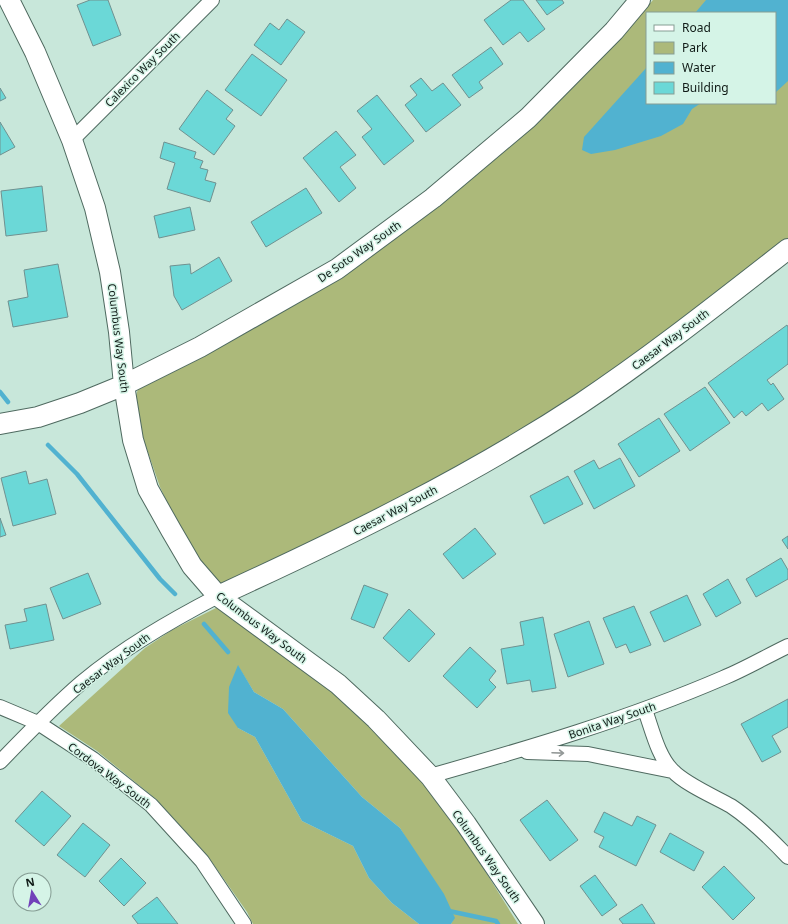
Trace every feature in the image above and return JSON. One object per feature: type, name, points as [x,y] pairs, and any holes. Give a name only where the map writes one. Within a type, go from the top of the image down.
[{"type":"street","name":"Columbus Way South","points":[[9,0],[35,52],[72,140],[95,208],[110,272],[120,332],[124,385],[134,440],[148,489],[192,566],[218,596],[338,684],[376,719],[430,776],[466,824],[534,924]]},
{"type":"street","name":"Calexico Way South","points":[[72,140],[212,0]]},
{"type":"street","name":"De Soto Way South","points":[[0,424],[38,417],[80,403],[124,385],[200,347],[337,269],[439,193],[528,118],[614,31],[640,0]]},
{"type":"street","name":"Caesar Way South","points":[[0,762],[38,723],[82,683],[128,648],[168,622],[218,596],[303,557],[405,506],[488,460],[580,404],[656,351],[788,249]]},
{"type":"street","name":"Bonita Way South","points":[[430,776],[518,751],[645,710],[724,678],[788,646]]},
{"type":"street","name":"Cordova Way South","points":[[0,707],[38,723],[92,759],[151,805],[202,861],[244,924]]},
{"type":"street","points":[[645,710],[660,753],[672,771],[732,808],[770,837],[788,858]]},
{"type":"street","points":[[518,751],[588,754],[672,771]]},
{"type":"green space","points":[[653,0],[788,0],[788,238],[651,343],[575,396],[484,452],[401,498],[219,585],[200,563],[184,537],[160,487],[142,435],[136,396],[139,385],[493,160],[538,123]]},
{"type":"green space","points":[[218,607],[378,725],[421,779],[423,785],[426,785],[477,858],[518,924],[451,924],[454,918],[400,828],[362,797],[283,709],[254,692],[238,666],[238,728],[255,737],[302,821],[353,846],[369,878],[392,903],[419,924],[253,924],[247,912],[207,855],[156,799],[97,751],[59,726],[145,648],[172,630]]},
{"type":"water","points":[[706,0],[788,0],[788,81],[776,92],[776,12],[696,12]]},
{"type":"water","points":[[646,68],[646,104],[700,104],[692,109],[683,124],[661,136],[615,150],[591,154],[582,150],[584,137]]},
{"type":"water","points":[[238,665],[254,692],[283,709],[362,797],[400,828],[444,894],[455,918],[451,924],[419,924],[392,903],[369,878],[353,846],[302,821],[255,737],[238,728],[228,713],[229,687]]},
{"type":"building","points":[[90,0],[108,0],[121,35],[93,46],[77,5]]},
{"type":"building","points":[[511,0],[523,0],[545,29],[528,42],[520,32],[503,45],[484,20]]},
{"type":"building","points":[[536,0],[562,0],[564,3],[547,15]]},
{"type":"building","points":[[287,19],[305,32],[281,65],[254,45],[270,23],[279,30]]},
{"type":"building","points":[[491,47],[503,64],[479,82],[483,88],[469,98],[452,75]]},
{"type":"building","points":[[252,54],[287,80],[261,116],[225,90]]},
{"type":"building","points":[[421,78],[432,91],[443,83],[461,105],[426,132],[405,105],[417,95],[410,86]]},
{"type":"building","points":[[0,88],[6,98],[0,101]]},
{"type":"building","points":[[207,90],[233,110],[226,119],[235,126],[214,155],[179,129]]},
{"type":"building","points":[[377,95],[414,141],[384,165],[362,137],[372,129],[357,111]]},
{"type":"building","points":[[0,122],[15,147],[0,155]]},
{"type":"building","points":[[336,131],[356,155],[340,167],[356,188],[339,202],[303,158]]},
{"type":"building","points":[[164,142],[196,152],[194,158],[203,161],[200,168],[208,170],[205,180],[216,183],[210,202],[167,189],[175,163],[160,158]]},
{"type":"building","points":[[42,186],[47,231],[6,236],[1,191]]},
{"type":"building","points":[[306,188],[322,213],[266,247],[251,222]]},
{"type":"building","points":[[190,207],[195,230],[159,238],[154,216]]},
{"type":"building","points":[[219,257],[232,281],[182,310],[174,296],[170,266],[190,264],[191,274]]},
{"type":"building","points":[[58,264],[68,317],[13,327],[8,301],[28,297],[24,270]]},
{"type":"building","points":[[787,325],[788,364],[767,380],[771,385],[773,383],[784,399],[768,411],[762,403],[746,416],[742,411],[734,418],[708,383]]},
{"type":"building","points":[[705,387],[730,423],[690,451],[664,414]]},
{"type":"building","points":[[659,418],[680,451],[639,477],[618,444]]},
{"type":"building","points":[[620,458],[635,486],[594,509],[574,471],[594,460],[599,469]]},
{"type":"building","points":[[26,471],[29,484],[47,479],[56,514],[13,526],[1,478]]},
{"type":"building","points":[[568,476],[583,504],[544,524],[530,496]]},
{"type":"building","points":[[0,518],[6,535],[0,537]]},
{"type":"building","points":[[475,528],[496,554],[463,579],[443,554]]},
{"type":"building","points":[[788,536],[788,549],[782,540]]},
{"type":"building","points":[[781,558],[788,570],[788,579],[756,597],[746,579]]},
{"type":"building","points":[[88,573],[101,604],[63,619],[50,588]]},
{"type":"building","points":[[728,579],[741,603],[716,617],[703,594]]},
{"type":"building","points":[[364,585],[388,594],[374,628],[351,619]]},
{"type":"building","points":[[687,595],[701,625],[664,642],[650,612]]},
{"type":"building","points":[[46,604],[54,640],[10,649],[5,625],[27,621],[24,609]]},
{"type":"building","points":[[634,606],[651,645],[630,653],[626,644],[616,648],[603,618]]},
{"type":"building","points":[[409,609],[435,634],[409,662],[383,638]]},
{"type":"building","points":[[543,617],[556,688],[532,692],[530,680],[507,684],[501,649],[524,645],[520,622]]},
{"type":"building","points":[[589,621],[604,664],[568,677],[554,634]]},
{"type":"building","points":[[470,647],[496,671],[489,680],[496,687],[477,708],[443,676]]},
{"type":"building","points":[[788,699],[788,727],[772,736],[781,752],[762,762],[741,724]]},
{"type":"building","points":[[42,791],[71,816],[44,846],[15,821]]},
{"type":"building","points":[[547,800],[578,840],[550,861],[520,820]]},
{"type":"building","points":[[604,812],[632,826],[637,816],[656,825],[636,866],[599,847],[604,837],[594,832]]},
{"type":"building","points":[[83,823],[110,845],[85,877],[57,855]]},
{"type":"building","points":[[670,833],[704,852],[694,871],[660,852]]},
{"type":"building","points":[[121,858],[146,883],[124,906],[99,881]]},
{"type":"building","points":[[724,866],[755,898],[733,920],[702,887]]},
{"type":"building","points":[[595,875],[617,905],[602,916],[580,886]]},
{"type":"building","points":[[157,897],[178,924],[138,924],[132,916]]},
{"type":"building","points":[[642,904],[655,924],[623,924],[619,919]]},
{"type":"waterway","points":[[0,392],[8,402]]},
{"type":"waterway","points":[[48,445],[77,474],[160,579],[175,594]]},
{"type":"waterway","points":[[204,624],[228,652]]},
{"type":"waterway","points":[[449,911],[496,921],[498,924]]}]
